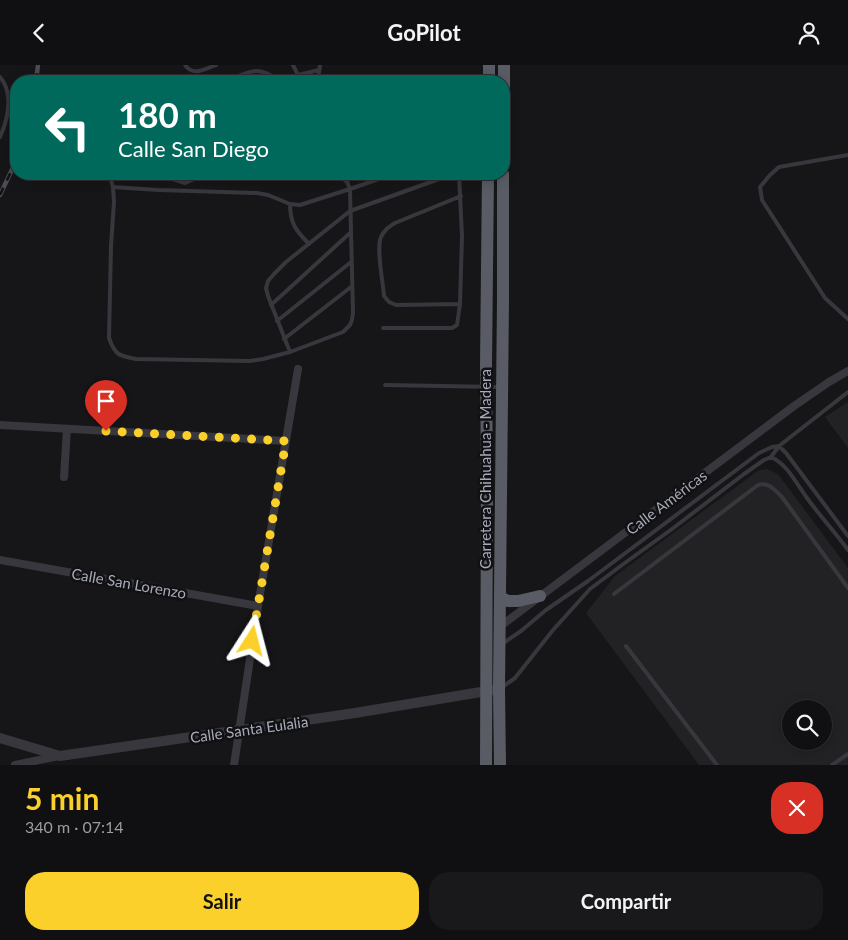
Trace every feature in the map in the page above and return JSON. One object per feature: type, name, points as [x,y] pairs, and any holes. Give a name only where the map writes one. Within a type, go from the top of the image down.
[{"type":"highway","name":"Carretera Chihuahua - Madera","points":[[486,765],[488,180]]},
{"type":"highway","name":"Carretera Chihuahua - Madera","points":[[500,765],[503,180]]},
{"type":"highway","points":[[488,274],[495,278],[503,274]]},
{"type":"highway","points":[[487,305],[494,298],[503,300]]},
{"type":"highway","points":[[500,597],[508,601],[518,601],[540,596]]},
{"type":"street","points":[[234,765],[258,606],[298,369]]},
{"type":"street","name":"Calle Américas","points":[[486,636],[794,406],[848,371]]},
{"type":"street","points":[[0,425],[286,441]]},
{"type":"street","points":[[64,477],[67,429]]},
{"type":"street","name":"Calle San Lorenzo","points":[[0,560],[258,606]]},
{"type":"street","name":"Calle Santa Eulalia","points":[[0,738],[60,756],[355,713],[499,689]]},
{"type":"street","points":[[15,765],[60,756]]},
{"type":"lane","points":[[186,65],[188,69],[198,72],[216,65]]},
{"type":"lane","points":[[293,65],[298,75],[320,67]]},
{"type":"lane","points":[[242,75],[256,69],[264,70],[273,75]]},
{"type":"lane","points":[[0,77],[6,85],[8,96],[6,119],[0,137]]},
{"type":"lane","points":[[848,155],[779,167],[760,187],[762,200],[825,298],[848,319]]},
{"type":"lane","points":[[111,180],[114,202],[109,338],[112,348],[124,357],[136,359],[250,361],[290,352],[343,332],[352,320],[350,189],[344,180]]},
{"type":"lane","points":[[175,180],[184,183],[191,180]]},
{"type":"lane","points":[[112,187],[257,193],[295,205],[306,204],[376,180]]},
{"type":"lane","points":[[290,352],[271,305],[266,288],[268,281],[286,263],[350,211],[436,180]]},
{"type":"lane","points":[[383,328],[452,329],[457,325],[460,304],[462,236],[460,180]]},
{"type":"lane","points":[[460,304],[396,305],[389,302],[384,296],[379,245],[382,235],[389,227],[461,196]]},
{"type":"lane","points":[[290,204],[292,222],[296,230],[309,244]]},
{"type":"lane","points":[[271,305],[350,233]]},
{"type":"lane","points":[[277,321],[351,262]]},
{"type":"lane","points":[[284,339],[351,287]]},
{"type":"lane","points":[[386,385],[502,387]]},
{"type":"lane","points":[[499,689],[515,678],[553,630],[590,589],[744,473],[771,457],[779,446],[848,393]]},
{"type":"lane","points":[[779,446],[791,459],[848,536]]},
{"type":"lane","points":[[486,656],[759,453],[779,446]]},
{"type":"lane","points":[[771,457],[785,467],[848,551]]},
{"type":"lane","points":[[614,594],[758,485],[762,484],[771,486],[782,497],[848,588]]},
{"type":"lane","points":[[626,646],[717,765]]},
{"type":"lane","points":[[832,765],[848,754]]},
{"type":"shaded area","points":[[848,402],[848,448],[825,417]]},
{"type":"shaded area","points":[[767,469],[778,474],[848,568],[848,765],[699,765],[586,613],[615,576],[759,470]]},
{"type":"railway","points":[[37,75],[38,65]]},
{"type":"railway","points":[[0,195],[10,174]]},
{"type":"route","points":[[106,431],[286,441],[252,641]]}]
